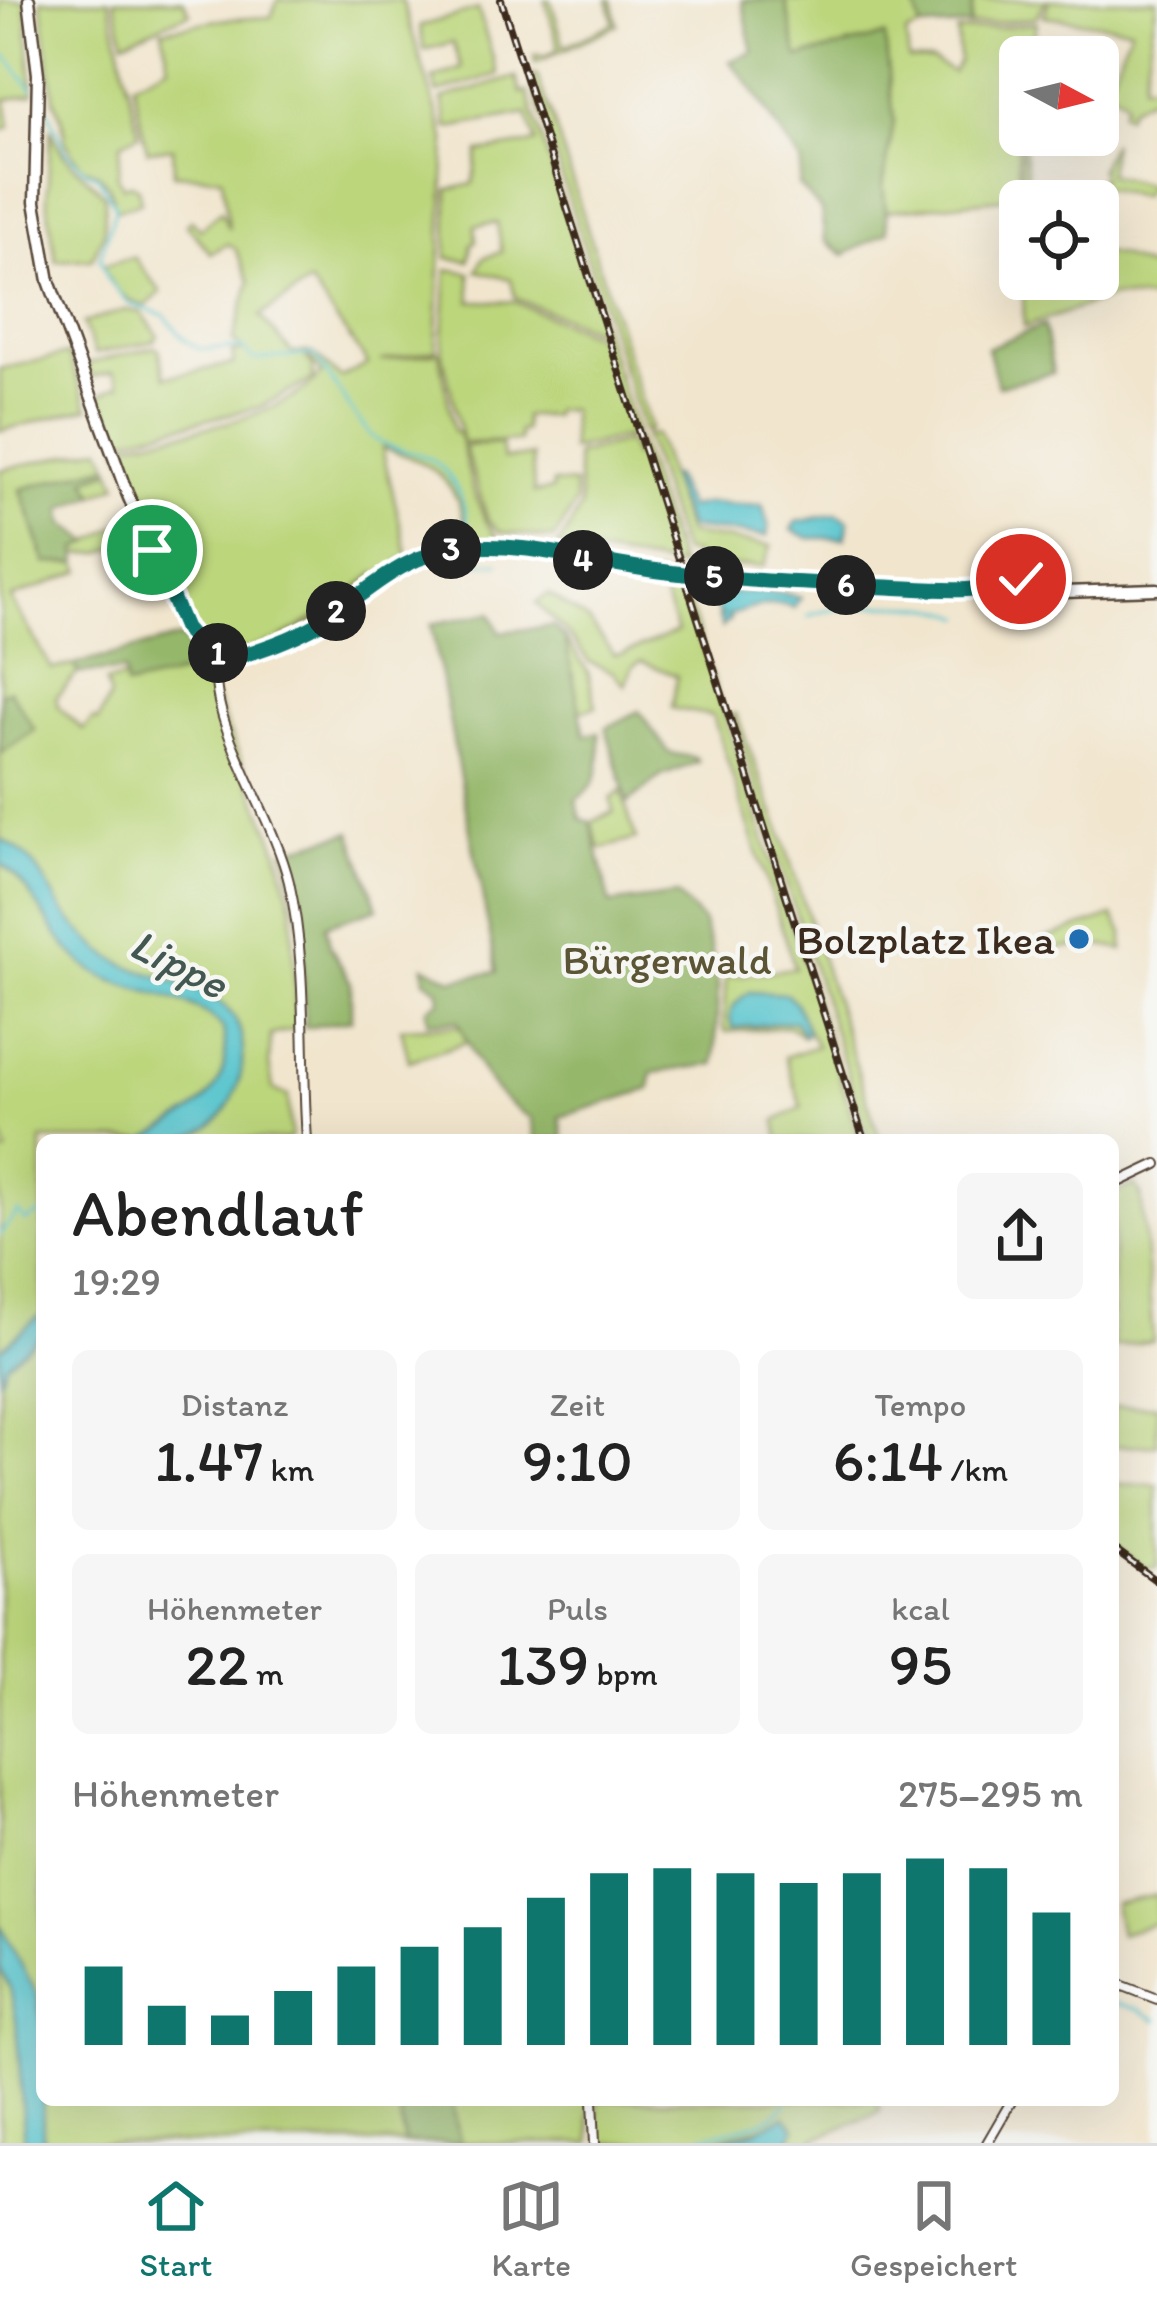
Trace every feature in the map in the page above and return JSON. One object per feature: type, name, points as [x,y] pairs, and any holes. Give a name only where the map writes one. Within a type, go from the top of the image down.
[{"type":"main road","points":[[28,0],[39,92],[35,202],[49,281],[132,505],[185,628],[209,656]]},
{"type":"main road","points":[[228,660],[307,630],[409,561],[459,548],[527,550],[745,579],[1011,590],[1020,601],[1032,590],[1157,590]]},
{"type":"main road","points":[[209,656],[218,652],[228,660]]},
{"type":"main road","points":[[209,656],[207,668],[216,675],[219,705],[274,836],[291,890],[307,1134]]},
{"type":"main road","points":[[216,675],[227,669],[228,660]]},
{"type":"main road","points":[[1119,1182],[1157,1164]]},
{"type":"main road","points":[[1119,1985],[1157,2000]]},
{"type":"main road","points":[[593,2106],[596,2143]]},
{"type":"main road","points":[[987,2143],[1009,2106]]},
{"type":"green space","points":[[0,0],[25,0],[33,94],[6,100],[10,127],[0,130]]},
{"type":"green space","points":[[41,0],[109,0],[139,134],[121,143],[118,178],[123,186],[138,188],[141,202],[117,210],[109,187],[98,173],[82,167],[65,141],[54,100]]},
{"type":"green space","points":[[114,0],[183,0],[190,13],[124,41]]},
{"type":"green space","points":[[278,0],[402,0],[446,142],[436,350],[381,361],[439,352],[454,432],[458,432],[485,520],[497,537],[494,543],[428,552],[457,544],[466,534],[457,500],[450,486],[429,467],[382,448],[408,556],[398,562],[425,553],[381,573],[333,609],[377,572],[332,607],[328,605],[328,610],[282,637],[330,613],[291,636],[234,654],[224,650],[231,655],[207,649],[191,634],[156,550],[181,607],[175,579],[119,445],[227,423],[280,404],[322,374],[306,352],[341,378],[368,364],[310,283],[260,316],[292,353],[303,353],[313,367],[313,379],[260,407],[120,440],[100,395],[120,385],[113,372],[91,377],[86,364],[155,347],[165,377],[234,364],[232,352],[245,351],[233,341],[250,281],[235,248],[228,244],[211,253],[186,224],[191,220],[201,229],[221,211],[229,229],[222,177],[174,174],[173,148],[147,151],[133,83],[169,65],[162,30],[271,17]]},
{"type":"green space","points":[[545,0],[551,0],[564,46],[614,23],[608,0],[612,0],[618,25],[535,63],[534,55],[546,56],[559,48]]},
{"type":"green space","points":[[742,0],[785,0],[798,58],[885,36],[894,121],[883,186],[888,232],[844,255],[825,241],[821,210],[799,186],[802,163],[730,61],[753,52]]},
{"type":"green space","points":[[785,0],[914,0],[921,28],[906,34],[909,60],[932,61],[953,72],[959,61],[957,32],[1037,23],[1034,36],[999,36],[999,156],[1018,156],[1018,180],[999,180],[999,199],[886,211],[883,186],[894,121],[884,37],[798,58]]},
{"type":"green space","points":[[914,0],[973,0],[970,26],[921,28]]},
{"type":"green space","points":[[973,0],[1046,0],[1036,18],[970,26]]},
{"type":"green space","points":[[1049,0],[1157,0],[1143,84],[1157,83],[1157,92],[1131,107],[1126,116],[1121,113],[1125,101],[1119,96],[1119,58],[1131,28],[1044,16]]},
{"type":"green space","points":[[478,9],[498,74],[438,93],[433,79],[462,68],[453,42],[424,50],[420,26]]},
{"type":"green space","points":[[529,75],[537,76],[551,114],[648,432],[644,433]]},
{"type":"green space","points":[[516,77],[521,93],[527,92],[636,434],[571,450],[571,410],[554,410],[553,416],[524,416],[519,441],[463,443],[442,352],[447,269],[470,273],[471,301],[515,302],[598,337],[596,330],[515,298],[511,279],[477,271],[483,258],[502,252],[497,223],[475,226],[469,261],[447,258],[448,190],[473,184],[479,152],[536,143],[527,114],[448,128],[442,99]]},
{"type":"green space","points":[[51,128],[67,158],[105,196],[104,233],[92,259],[56,261],[47,200]]},
{"type":"green space","points":[[1021,156],[1025,156],[1028,180],[1022,180]]},
{"type":"green space","points":[[1105,156],[1110,156],[1108,174],[1150,185],[1141,196],[1119,191],[1119,180],[1101,180]]},
{"type":"green space","points":[[1119,256],[1157,271],[1157,300],[1119,298]]},
{"type":"green space","points":[[134,257],[161,292],[146,306],[119,292],[103,265]]},
{"type":"green space","points":[[1023,300],[1102,300],[1024,327]]},
{"type":"green space","points":[[125,310],[141,312],[158,335],[154,341],[95,354],[83,323]]},
{"type":"green space","points":[[1044,325],[1053,373],[998,386],[987,348]]},
{"type":"green space","points":[[68,354],[88,408],[0,431],[0,369]]},
{"type":"green space","points":[[655,434],[687,534],[771,546],[764,566],[696,567],[694,554],[682,552],[645,437]]},
{"type":"green space","points":[[637,439],[680,567],[558,547],[581,507],[576,455],[627,441],[634,458],[633,440]]},
{"type":"green space","points":[[501,444],[503,459],[532,456],[534,493],[552,490],[553,483],[574,484],[576,503],[554,539],[501,532],[488,520],[464,446]]},
{"type":"green space","points":[[102,447],[118,485],[95,495],[86,479],[97,475],[21,490],[46,563],[78,563],[82,571],[11,598],[52,669],[73,665],[78,673],[56,697],[58,706],[83,730],[93,719],[98,721],[110,697],[106,682],[193,665],[203,669],[277,848],[292,906],[296,1029],[271,1035],[269,1064],[273,1089],[288,1096],[291,1134],[36,1134],[36,2106],[589,2106],[591,2143],[0,2143],[0,1155],[7,1152],[0,1130],[0,470]]},
{"type":"green space","points":[[109,465],[111,470],[86,479],[95,495],[63,508],[64,523],[90,542],[77,549],[78,563],[46,563],[21,489]]},
{"type":"green space","points":[[131,519],[139,539],[101,553],[79,554],[77,549]]},
{"type":"green space","points":[[656,575],[680,578],[684,589],[858,1134],[778,1134],[776,1121],[802,1107],[785,1057],[817,1046],[787,994],[755,1026],[795,1021],[803,1037],[790,1027],[726,1032],[723,1026],[726,977],[795,968],[713,716],[672,708],[677,676],[641,661],[633,666],[625,685],[613,672],[589,662],[536,603],[549,594],[589,621],[614,655],[677,632]]},
{"type":"green space","name":"Bürgerwald","points":[[491,613],[500,632],[553,626],[565,638],[585,735],[599,733],[598,771],[576,800],[581,819],[591,822],[610,904],[677,895],[702,921],[711,948],[718,986],[715,1064],[652,1073],[650,1089],[560,1117],[563,1134],[535,1134],[531,1118],[505,1100],[478,1064],[458,1021],[428,1022],[427,1008],[440,1001],[439,990],[425,980],[424,966],[453,979],[497,972],[431,624]]},
{"type":"green space","points":[[182,637],[203,669],[126,687],[124,671],[78,673],[73,665]]},
{"type":"green space","points":[[565,638],[588,672],[596,707],[580,711]]},
{"type":"green space","points":[[9,689],[35,730],[0,754],[0,695]]},
{"type":"green space","points":[[639,711],[669,753],[698,762],[661,776],[628,803],[606,728]]},
{"type":"green space","points":[[736,714],[779,827],[878,1134],[867,1134],[732,715]]},
{"type":"green space","points":[[621,791],[636,839],[600,849],[591,822],[614,812],[611,799]]},
{"type":"green space","points":[[351,832],[378,908],[326,925],[330,946],[351,983],[351,1020],[305,1028],[302,928],[285,850]]},
{"type":"green space","points":[[1113,916],[1123,933],[1123,950],[1097,945],[1044,949],[1041,940]]},
{"type":"green space","points":[[460,1026],[467,1042],[409,1061],[401,1028]]},
{"type":"green space","points":[[1134,1185],[1141,1195],[1153,1341],[1119,1346],[1119,1191]]},
{"type":"green space","points":[[1157,1405],[1157,1445],[1119,1446],[1119,1407]]},
{"type":"green space","points":[[1119,1485],[1157,1485],[1157,1567],[1145,1568],[1119,1548]]},
{"type":"green space","points":[[1157,1895],[1157,1923],[1120,1934],[1119,1903]]},
{"type":"green space","points":[[399,2106],[453,2106],[460,2143],[404,2143]]},
{"type":"green space","points":[[597,2106],[879,2106],[880,2111],[814,2139],[815,2143],[788,2143],[794,2127],[767,2126],[701,2143],[600,2143]]},
{"type":"water","points":[[673,476],[688,508],[762,505],[767,536],[688,528],[669,477]]},
{"type":"water","points":[[837,514],[849,521],[845,538],[809,538],[792,530],[796,522]]},
{"type":"water","points":[[716,592],[783,593],[801,598],[794,608],[770,605],[728,616],[722,627],[719,617],[723,616],[713,598]]},
{"type":"water","points":[[0,839],[29,859],[68,917],[98,947],[130,966],[202,991],[230,1012],[242,1038],[242,1069],[232,1099],[215,1123],[196,1134],[155,1134],[207,1099],[223,1070],[223,1028],[196,1008],[93,971],[66,947],[25,887],[0,863]]},
{"type":"water","points":[[750,992],[787,994],[808,1032],[804,1036],[795,1021],[733,1028],[731,1012]]},
{"type":"water","points":[[36,1318],[36,1339],[6,1364],[0,1382],[0,1350]]},
{"type":"water","points":[[0,1925],[36,1992],[36,2106],[43,2106],[43,2143],[25,2143],[16,2019],[0,1968]]},
{"type":"water","points":[[785,2116],[795,2127],[788,2143],[701,2143],[752,2132]]},
{"type":"waterway","points":[[0,54],[32,89]]},
{"type":"waterway","points":[[45,103],[65,150],[86,171],[97,175],[116,207],[100,258],[107,279],[130,304],[164,315],[185,340],[200,349],[242,348],[254,360],[313,354],[374,438],[429,459],[448,475],[461,498],[468,536]]},
{"type":"waterway","points":[[469,557],[474,563],[499,563]]},
{"type":"waterway","points":[[808,616],[887,605],[931,608],[964,617]]},
{"type":"waterway","points":[[0,1234],[18,1212],[25,1221],[36,1216]]},
{"type":"waterway","points":[[1119,2004],[1157,2020]]},
{"type":"waterway","points":[[688,2143],[769,2118],[784,2106]]},
{"type":"railway","points":[[501,0],[862,1134]]},
{"type":"railway","points":[[1119,1553],[1157,1581]]},
{"type":"place","name":"Bolzplatz Ikea","points":[[1079,939]]},
{"type":"route","points":[[152,550],[185,628],[209,656],[218,652],[228,660],[281,643],[326,620],[374,581],[409,561],[459,548],[527,550],[686,574],[833,584],[982,589],[1011,586],[1021,579]]},
{"type":"water label","name":"Lippe","points":[[179,963]]}]
